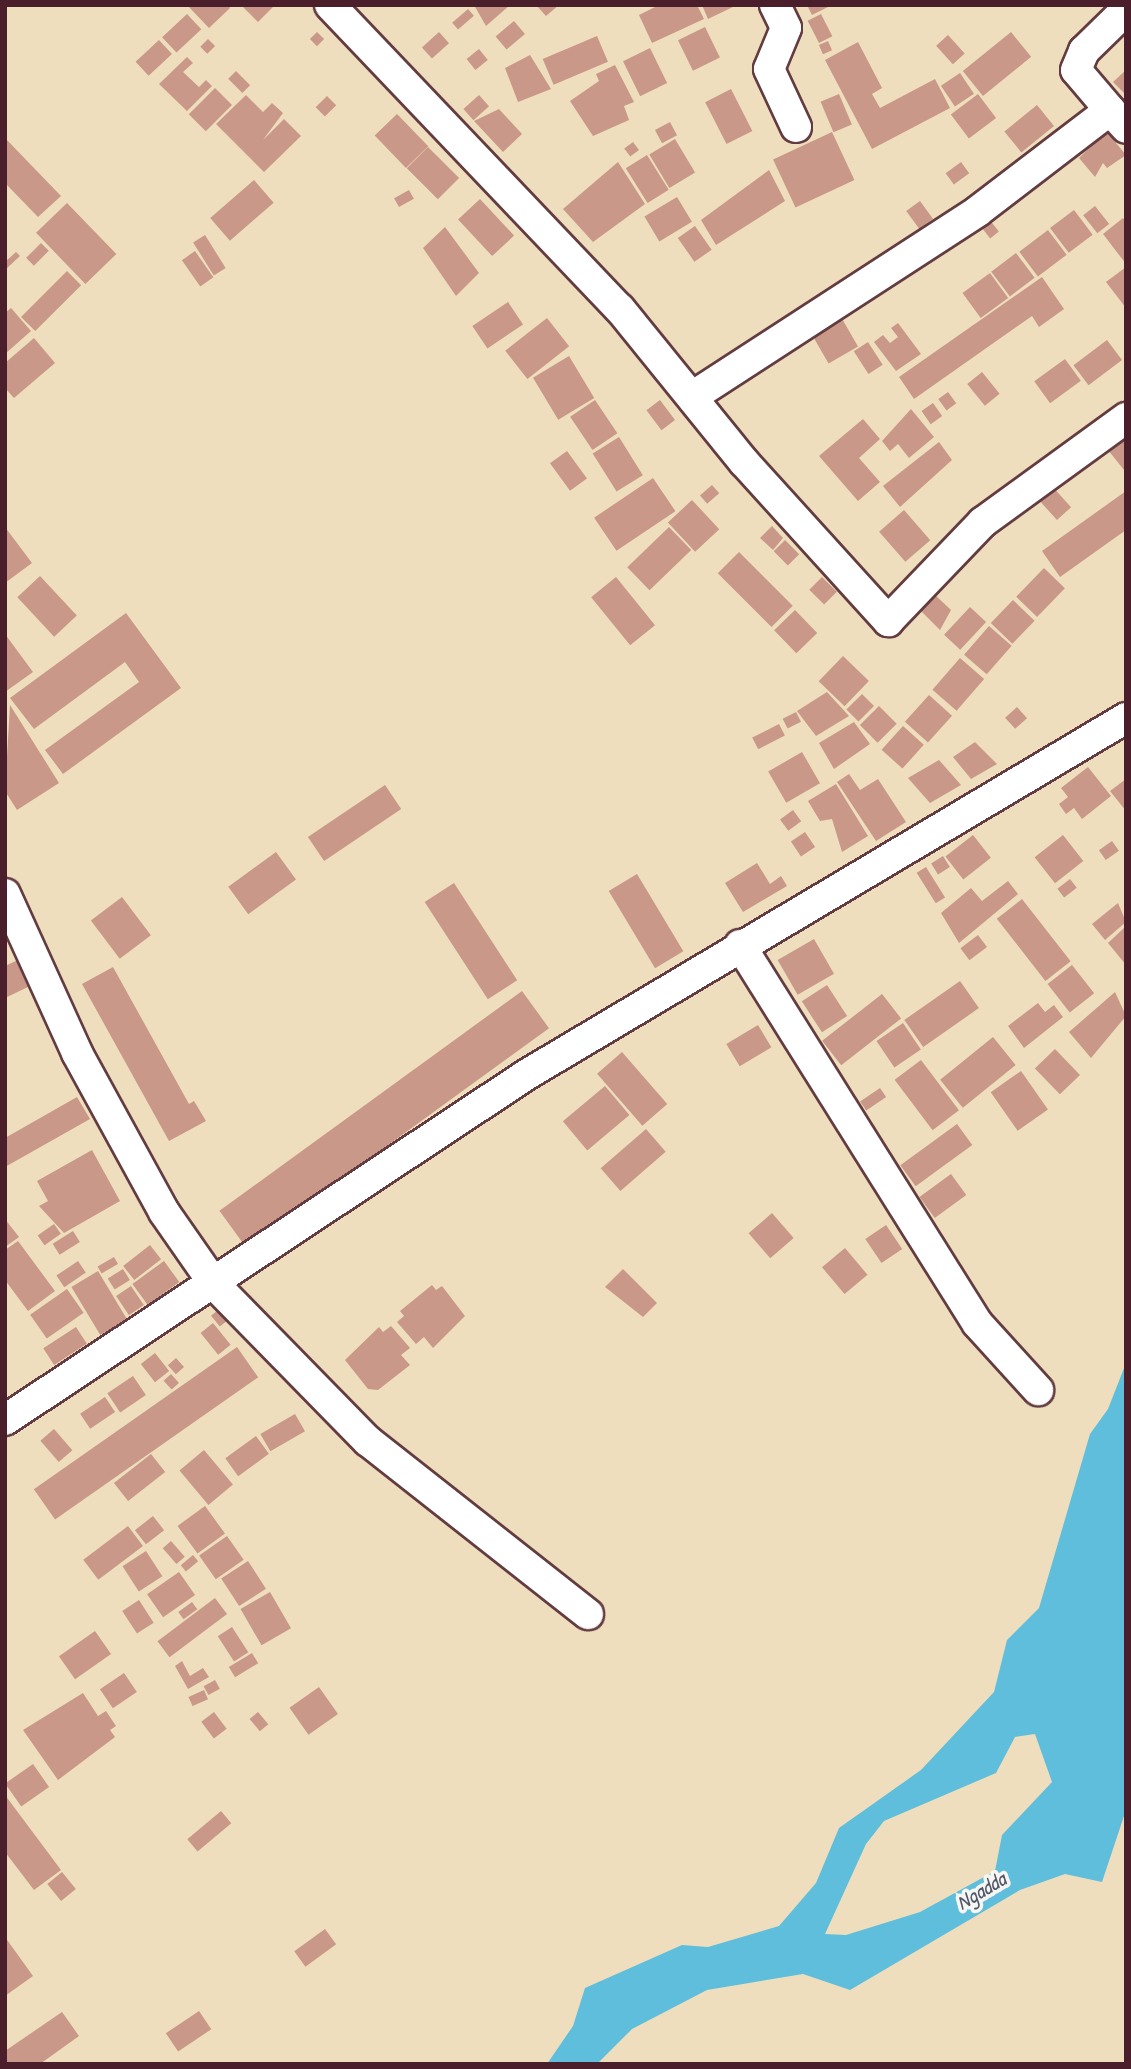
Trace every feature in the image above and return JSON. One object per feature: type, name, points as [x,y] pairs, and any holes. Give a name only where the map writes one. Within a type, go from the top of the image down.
[{"type":"street","points":[[330,5],[620,309],[692,397],[888,621],[983,522],[1126,418]]},
{"type":"street","points":[[775,5],[786,28],[769,69],[796,127]]},
{"type":"street","points":[[692,397],[1118,119],[1076,70],[1084,51],[1126,10]]},
{"type":"street","points":[[5,1420],[215,1285],[526,1075],[740,945],[1126,718]]},
{"type":"street","points":[[5,894],[77,1053],[164,1212],[215,1285],[368,1441],[588,1614]]},
{"type":"street","points":[[740,945],[977,1323],[1038,1390]]},
{"type":"water","name":"Ngadda","points":[[1126,1363],[1126,1810],[1102,1882],[1065,1874],[1020,1890],[850,1990],[803,1974],[707,1990],[632,2029],[597,2064],[547,2064],[573,2026],[585,1988],[682,1945],[708,1947],[779,1926],[816,1883],[839,1828],[921,1770],[994,1692],[1007,1640],[1039,1608],[1090,1434],[1108,1409]],"holes":[[[1035,1734],[1052,1782],[1002,1835],[995,1871],[920,1912],[846,1935],[825,1934],[866,1844],[884,1821],[996,1773],[1015,1737]]]},
{"type":"building","points":[[187,5],[228,5],[230,8],[209,28]]},
{"type":"building","points":[[241,5],[275,5],[258,22]]},
{"type":"building","points":[[474,5],[510,5],[486,26]]},
{"type":"building","points":[[536,5],[559,5],[546,16]]},
{"type":"building","points":[[659,5],[697,5],[704,19],[652,43],[639,15]]},
{"type":"building","points":[[702,5],[737,5],[708,19]]},
{"type":"building","points":[[807,5],[832,5],[812,15]]},
{"type":"building","points":[[468,9],[474,16],[458,30],[452,23]]},
{"type":"building","points":[[187,14],[201,29],[176,53],[162,37]]},
{"type":"building","points":[[821,14],[832,36],[819,43],[808,21]]},
{"type":"building","points":[[514,21],[525,34],[507,49],[496,36]]},
{"type":"building","points":[[705,27],[720,58],[693,71],[678,40]]},
{"type":"building","points":[[317,32],[324,39],[317,46],[310,39]]},
{"type":"building","points":[[439,32],[449,43],[432,59],[422,47]]},
{"type":"building","points":[[1011,32],[1031,57],[983,96],[963,71]]},
{"type":"building","points":[[948,35],[965,54],[953,64],[936,46]]},
{"type":"building","points":[[597,36],[608,62],[554,85],[543,59]]},
{"type":"building","points":[[208,39],[215,46],[207,54],[200,47]]},
{"type":"building","points":[[159,40],[172,54],[149,76],[136,62]]},
{"type":"building","points":[[828,41],[832,50],[823,54],[819,45]]},
{"type":"building","points":[[858,42],[882,88],[872,94],[880,108],[935,79],[950,108],[872,149],[825,60]]},
{"type":"building","points":[[650,48],[667,83],[640,96],[623,61]]},
{"type":"building","points":[[479,49],[488,60],[475,70],[467,59]]},
{"type":"building","points":[[530,55],[551,89],[518,102],[505,68]]},
{"type":"building","points":[[187,57],[193,63],[183,72],[199,87],[206,80],[212,86],[187,111],[159,84]]},
{"type":"building","points":[[615,65],[634,102],[624,106],[629,120],[593,136],[570,101],[599,81],[596,74]]},
{"type":"building","points":[[1126,70],[1126,95],[1113,82]]},
{"type":"building","points":[[236,71],[250,85],[242,93],[228,79]]},
{"type":"building","points":[[960,73],[974,94],[955,107],[941,86]]},
{"type":"building","points":[[215,88],[232,105],[206,131],[189,114]]},
{"type":"building","points":[[731,89],[752,131],[726,144],[705,102]]},
{"type":"building","points":[[839,94],[852,124],[833,132],[821,102]]},
{"type":"building","points":[[978,94],[996,118],[969,138],[951,114]]},
{"type":"building","points":[[246,95],[263,112],[272,103],[283,113],[263,140],[284,119],[301,136],[264,172],[216,124]]},
{"type":"building","points":[[479,95],[489,106],[473,120],[463,109]]},
{"type":"building","points":[[327,96],[336,105],[325,117],[316,107]]},
{"type":"building","points":[[1037,105],[1054,126],[1021,152],[1004,131]]},
{"type":"building","points":[[499,109],[522,134],[503,152],[474,121]]},
{"type":"building","points":[[397,114],[428,146],[406,168],[375,136]]},
{"type":"building","points":[[670,122],[677,135],[662,143],[655,130]]},
{"type":"building","points":[[1106,131],[1126,155],[1107,168],[1103,163],[1095,177],[1079,158]]},
{"type":"building","points":[[832,132],[854,180],[795,208],[773,159]]},
{"type":"building","points":[[5,138],[61,196],[38,217],[5,183]]},
{"type":"building","points":[[675,139],[695,172],[669,188],[649,154]]},
{"type":"building","points":[[633,142],[639,150],[630,157],[624,149]]},
{"type":"building","points":[[428,147],[459,178],[438,199],[407,168]]},
{"type":"building","points":[[647,155],[669,190],[648,203],[626,168]]},
{"type":"building","points":[[618,162],[645,204],[593,242],[563,209]]},
{"type":"building","points":[[961,162],[969,173],[954,184],[946,173]]},
{"type":"building","points":[[769,170],[785,201],[716,245],[701,220]]},
{"type":"building","points":[[254,180],[274,203],[230,241],[210,218]]},
{"type":"building","points":[[409,190],[414,199],[399,207],[394,198]]},
{"type":"building","points":[[677,197],[692,222],[659,241],[644,217]]},
{"type":"building","points":[[480,199],[514,236],[492,256],[458,219]]},
{"type":"building","points":[[920,201],[933,219],[919,229],[906,211]]},
{"type":"building","points":[[67,203],[116,254],[85,284],[36,233]]},
{"type":"building","points":[[1095,206],[1109,224],[1097,233],[1083,215]]},
{"type":"building","points":[[1074,210],[1093,235],[1069,253],[1050,228]]},
{"type":"building","points":[[1123,218],[1126,222],[1126,264],[1103,234]]},
{"type":"building","points":[[989,219],[999,232],[990,238],[980,226]]},
{"type":"building","points":[[695,226],[712,250],[694,262],[678,238]]},
{"type":"building","points":[[445,227],[479,273],[456,296],[423,248]]},
{"type":"building","points":[[1048,230],[1067,255],[1038,276],[1019,252]]},
{"type":"building","points":[[205,235],[226,268],[214,275],[193,242]]},
{"type":"building","points":[[41,243],[49,251],[34,266],[26,258]]},
{"type":"building","points":[[195,251],[213,277],[200,286],[182,260]]},
{"type":"building","points":[[16,252],[20,256],[5,270],[5,262]]},
{"type":"building","points":[[1016,253],[1035,278],[1010,296],[991,272]]},
{"type":"building","points":[[1126,267],[1126,308],[1106,282]]},
{"type":"building","points":[[67,271],[81,285],[35,331],[21,317]]},
{"type":"building","points":[[990,273],[1008,298],[981,318],[962,293]]},
{"type":"building","points":[[1042,277],[1064,309],[1039,327],[1032,316],[914,399],[899,377]]},
{"type":"building","points":[[508,302],[523,324],[487,348],[472,326]]},
{"type":"building","points":[[11,308],[31,331],[5,354],[5,313]]},
{"type":"building","points":[[841,317],[858,346],[829,363],[812,334]]},
{"type":"building","points":[[547,318],[569,346],[527,379],[505,351]]},
{"type":"building","points":[[898,323],[921,354],[896,371],[874,342],[883,335],[890,343],[898,337],[891,328]]},
{"type":"building","points":[[34,338],[55,363],[14,398],[5,388],[5,363]]},
{"type":"building","points":[[1107,340],[1122,360],[1089,385],[1073,365]]},
{"type":"building","points":[[868,342],[883,365],[868,374],[854,351]]},
{"type":"building","points":[[569,356],[594,398],[558,420],[533,378]]},
{"type":"building","points":[[1065,359],[1081,381],[1050,403],[1034,381]]},
{"type":"building","points":[[982,372],[1000,394],[985,406],[967,384]]},
{"type":"building","points":[[948,392],[956,403],[947,410],[938,399]]},
{"type":"building","points":[[595,400],[617,433],[592,450],[570,417]]},
{"type":"building","points":[[660,400],[675,420],[661,430],[646,410]]},
{"type":"building","points":[[933,403],[942,416],[931,424],[922,411]]},
{"type":"building","points":[[911,409],[934,437],[909,458],[898,444],[890,451],[882,441]]},
{"type":"building","points":[[863,419],[880,439],[859,458],[880,482],[858,501],[819,456]]},
{"type":"building","points":[[1126,436],[1126,468],[1124,470],[1108,450]]},
{"type":"building","points":[[619,437],[643,475],[617,492],[593,453]]},
{"type":"building","points":[[939,442],[952,460],[900,507],[883,486]]},
{"type":"building","points":[[567,451],[587,479],[570,491],[550,463]]},
{"type":"building","points":[[653,478],[675,511],[617,551],[594,518]]},
{"type":"building","points":[[712,485],[719,493],[707,504],[700,495]]},
{"type":"building","points":[[1051,485],[1071,507],[1057,520],[1037,498]]},
{"type":"building","points":[[1126,491],[1126,530],[1060,577],[1042,551]]},
{"type":"building","points":[[692,500],[719,529],[695,552],[668,523]]},
{"type":"building","points":[[904,510],[930,540],[905,562],[879,532]]},
{"type":"building","points":[[772,526],[783,538],[773,550],[760,538]]},
{"type":"building","points":[[5,527],[32,563],[5,583]]},
{"type":"building","points":[[669,527],[691,550],[650,590],[627,567]]},
{"type":"building","points":[[785,540],[799,554],[788,565],[774,551]]},
{"type":"building","points":[[739,552],[793,606],[772,627],[718,573]]},
{"type":"building","points":[[1044,568],[1065,588],[1037,617],[1016,597]]},
{"type":"building","points":[[40,576],[77,615],[54,637],[17,597]]},
{"type":"building","points":[[616,577],[655,625],[630,645],[591,597]]},
{"type":"building","points":[[822,577],[837,592],[824,605],[809,590]]},
{"type":"building","points":[[934,594],[951,610],[940,630],[919,609]]},
{"type":"building","points":[[1013,600],[1035,621],[1012,644],[991,623]]},
{"type":"building","points":[[970,607],[986,622],[960,650],[944,635]]},
{"type":"building","points":[[795,610],[817,633],[796,653],[774,630]]},
{"type":"building","points":[[126,613],[181,688],[63,774],[45,750],[139,682],[125,662],[34,729],[10,698]]},
{"type":"building","points":[[989,626],[1012,646],[987,674],[964,655]]},
{"type":"building","points":[[5,634],[33,672],[5,692]]},
{"type":"building","points":[[843,656],[869,681],[845,706],[819,681]]},
{"type":"building","points":[[960,658],[984,679],[957,711],[932,690]]},
{"type":"building","points":[[827,692],[849,716],[816,736],[797,711]]},
{"type":"building","points":[[862,694],[874,706],[858,722],[846,710]]},
{"type":"building","points":[[929,695],[952,716],[928,742],[905,722]]},
{"type":"building","points":[[10,705],[59,783],[17,810],[5,791]]},
{"type":"building","points":[[879,706],[897,724],[878,743],[860,725]]},
{"type":"building","points":[[1017,707],[1027,718],[1015,729],[1005,718]]},
{"type":"building","points":[[796,712],[801,722],[788,729],[783,719]]},
{"type":"building","points":[[854,722],[870,744],[834,769],[819,743]]},
{"type":"building","points":[[779,724],[785,736],[758,749],[752,738]]},
{"type":"building","points":[[903,726],[924,745],[902,769],[882,750]]},
{"type":"building","points":[[975,742],[997,764],[971,779],[953,757]]},
{"type":"building","points":[[802,752],[820,783],[786,803],[768,772]]},
{"type":"building","points":[[939,760],[961,785],[930,803],[908,778]]},
{"type":"building","points":[[1088,767],[1111,796],[1082,819],[1074,808],[1066,814],[1059,804],[1068,797],[1061,788]]},
{"type":"building","points":[[849,774],[860,790],[878,779],[906,822],[876,841],[837,782]]},
{"type":"building","points":[[1126,779],[1126,811],[1110,791]]},
{"type":"building","points":[[836,784],[868,836],[842,852],[832,819],[820,821],[808,801]]},
{"type":"building","points":[[385,785],[401,809],[324,861],[308,837]]},
{"type":"building","points":[[793,810],[801,821],[788,831],[780,819]]},
{"type":"building","points":[[805,832],[815,847],[801,856],[791,842]]},
{"type":"building","points":[[973,835],[991,858],[963,879],[945,857]]},
{"type":"building","points":[[1063,835],[1083,861],[1055,883],[1035,857]]},
{"type":"building","points":[[1112,841],[1119,851],[1106,860],[1099,850]]},
{"type":"building","points":[[276,852],[296,880],[248,914],[228,887]]},
{"type":"building","points":[[943,856],[950,867],[938,874],[931,863]]},
{"type":"building","points":[[757,863],[770,884],[781,876],[787,886],[743,912],[725,883]]},
{"type":"building","points":[[926,867],[945,898],[936,903],[917,873]]},
{"type":"building","points":[[637,874],[683,951],[655,968],[609,891]]},
{"type":"building","points":[[1070,879],[1077,888],[1064,898],[1057,889]]},
{"type":"building","points":[[1008,881],[1018,894],[959,943],[941,913],[971,888],[982,901]]},
{"type":"building","points":[[454,883],[517,980],[488,999],[425,902]]},
{"type":"building","points":[[122,897],[151,935],[120,959],[91,920]]},
{"type":"building","points":[[1022,899],[1071,961],[1045,981],[997,919]]},
{"type":"building","points":[[1118,903],[1126,922],[1105,940],[1092,924]]},
{"type":"building","points":[[1126,926],[1126,965],[1108,943]]},
{"type":"building","points":[[978,935],[987,947],[969,960],[960,948]]},
{"type":"building","points":[[814,939],[834,974],[798,995],[778,960]]},
{"type":"building","points":[[18,960],[30,986],[5,998],[5,966]]},
{"type":"building","points":[[1072,965],[1094,993],[1070,1012],[1048,984]]},
{"type":"building","points":[[113,967],[189,1104],[194,1101],[206,1121],[169,1141],[82,984]]},
{"type":"building","points":[[960,981],[979,1008],[923,1047],[904,1020]]},
{"type":"building","points":[[827,985],[847,1016],[822,1032],[802,1001]]},
{"type":"building","points":[[522,991],[549,1028],[246,1248],[219,1211]]},
{"type":"building","points":[[1115,992],[1126,1016],[1091,1058],[1069,1032]]},
{"type":"building","points":[[882,994],[901,1018],[841,1065],[822,1041]]},
{"type":"building","points":[[1038,1003],[1045,1012],[1054,1005],[1063,1017],[1024,1048],[1008,1026]]},
{"type":"building","points":[[903,1023],[921,1050],[894,1067],[876,1041]]},
{"type":"building","points":[[758,1025],[771,1047],[740,1066],[726,1044]]},
{"type":"building","points":[[993,1037],[1016,1065],[963,1108],[940,1080]]},
{"type":"building","points":[[1055,1049],[1080,1075],[1060,1094],[1035,1068]]},
{"type":"building","points":[[622,1052],[667,1104],[642,1126],[597,1074]]},
{"type":"building","points":[[921,1060],[959,1110],[933,1130],[895,1080]]},
{"type":"building","points":[[1021,1071],[1048,1110],[1018,1131],[991,1092]]},
{"type":"building","points":[[605,1086],[629,1115],[587,1150],[563,1121]]},
{"type":"building","points":[[880,1088],[886,1097],[866,1111],[860,1101]]},
{"type":"building","points":[[77,1097],[90,1119],[5,1167],[5,1138]]},
{"type":"building","points":[[957,1124],[972,1145],[916,1186],[900,1165]]},
{"type":"building","points":[[646,1129],[666,1152],[620,1191],[601,1168]]},
{"type":"building","points":[[92,1150],[120,1201],[64,1233],[39,1206],[48,1201],[37,1181]]},
{"type":"building","points":[[951,1174],[966,1195],[935,1218],[919,1197]]},
{"type":"building","points":[[772,1213],[794,1238],[770,1258],[749,1233]]},
{"type":"building","points":[[5,1219],[19,1237],[5,1247]]},
{"type":"building","points":[[54,1224],[61,1234],[44,1245],[38,1235]]},
{"type":"building","points":[[886,1225],[902,1249],[881,1263],[865,1239]]},
{"type":"building","points":[[73,1231],[80,1242],[60,1255],[53,1244]]},
{"type":"building","points":[[18,1241],[55,1291],[28,1311],[5,1280],[5,1250]]},
{"type":"building","points":[[150,1245],[161,1259],[134,1280],[123,1266]]},
{"type":"building","points":[[845,1248],[867,1275],[845,1294],[822,1267]]},
{"type":"building","points":[[114,1257],[118,1264],[102,1273],[98,1266]]},
{"type":"building","points":[[78,1261],[86,1273],[64,1287],[56,1276]]},
{"type":"building","points":[[164,1261],[179,1282],[148,1305],[132,1284]]},
{"type":"building","points":[[123,1269],[130,1280],[115,1290],[108,1279]]},
{"type":"building","points":[[623,1269],[657,1303],[643,1317],[605,1287]]},
{"type":"building","points":[[98,1271],[127,1319],[100,1335],[71,1287]]},
{"type":"building","points":[[432,1285],[436,1290],[442,1286],[465,1316],[433,1348],[424,1337],[416,1344],[397,1322],[404,1316],[400,1311]]},
{"type":"building","points":[[131,1286],[144,1305],[129,1315],[116,1296]]},
{"type":"building","points":[[67,1289],[84,1313],[47,1339],[30,1315]]},
{"type":"building","points":[[218,1310],[227,1321],[220,1327],[211,1316]]},
{"type":"building","points":[[213,1323],[231,1345],[218,1355],[201,1333]]},
{"type":"building","points":[[391,1326],[410,1348],[401,1355],[410,1365],[378,1390],[368,1389],[345,1360],[379,1327],[383,1332]]},
{"type":"building","points":[[76,1327],[87,1344],[54,1365],[43,1348]]},
{"type":"building","points":[[237,1347],[258,1377],[55,1520],[34,1489]]},
{"type":"building","points":[[155,1353],[169,1371],[155,1382],[141,1364]]},
{"type":"building","points":[[176,1358],[184,1367],[176,1374],[168,1365]]},
{"type":"building","points":[[171,1374],[179,1383],[172,1390],[164,1381]]},
{"type":"building","points":[[133,1376],[146,1395],[120,1412],[107,1393]]},
{"type":"building","points":[[105,1397],[115,1412],[90,1429],[80,1414]]},
{"type":"building","points":[[295,1414],[305,1431],[270,1451],[260,1434]]},
{"type":"building","points":[[54,1429],[72,1450],[59,1462],[40,1441]]},
{"type":"building","points":[[256,1436],[269,1454],[238,1476],[225,1458]]},
{"type":"building","points":[[204,1450],[233,1484],[208,1505],[179,1471]]},
{"type":"building","points":[[151,1454],[165,1472],[128,1501],[114,1483]]},
{"type":"building","points":[[205,1506],[225,1534],[197,1553],[177,1526]]},
{"type":"building","points":[[153,1516],[164,1530],[146,1544],[135,1530]]},
{"type":"building","points":[[128,1526],[143,1546],[98,1580],[83,1560]]},
{"type":"building","points":[[227,1536],[244,1560],[216,1579],[199,1556]]},
{"type":"building","points":[[171,1541],[185,1557],[176,1564],[163,1548]]},
{"type":"building","points":[[146,1551],[162,1576],[139,1591],[123,1566]]},
{"type":"building","points":[[193,1555],[198,1561],[186,1571],[181,1565]]},
{"type":"building","points":[[248,1561],[266,1589],[239,1606],[221,1578]]},
{"type":"building","points":[[179,1572],[195,1595],[163,1617],[147,1594]]},
{"type":"building","points":[[270,1592],[291,1628],[262,1645],[241,1609]]},
{"type":"building","points":[[215,1598],[227,1614],[170,1657],[157,1641]]},
{"type":"building","points":[[139,1600],[154,1623],[137,1634],[122,1611]]},
{"type":"building","points":[[192,1602],[197,1609],[184,1619],[178,1612]]},
{"type":"building","points":[[232,1627],[248,1652],[234,1661],[218,1636]]},
{"type":"building","points":[[95,1631],[111,1654],[75,1679],[59,1656]]},
{"type":"building","points":[[252,1653],[258,1663],[235,1677],[229,1667]]},
{"type":"building","points":[[182,1661],[190,1676],[203,1668],[209,1677],[188,1689],[175,1666]]},
{"type":"building","points":[[124,1673],[137,1692],[113,1708],[100,1689]]},
{"type":"building","points":[[215,1680],[220,1689],[208,1695],[204,1686]]},
{"type":"building","points":[[319,1687],[338,1714],[308,1735],[290,1708]]},
{"type":"building","points":[[204,1690],[208,1699],[193,1706],[188,1697]]},
{"type":"building","points":[[83,1693],[98,1716],[106,1711],[116,1726],[110,1730],[115,1737],[58,1780],[23,1730]]},
{"type":"building","points":[[214,1712],[227,1729],[214,1738],[201,1722]]},
{"type":"building","points":[[258,1712],[268,1724],[260,1731],[250,1719]]},
{"type":"building","points":[[33,1764],[49,1787],[21,1806],[5,1784]]},
{"type":"building","points":[[5,1795],[61,1870],[34,1890],[5,1852]]},
{"type":"building","points":[[221,1811],[231,1823],[198,1852],[187,1839]]},
{"type":"building","points":[[62,1872],[76,1889],[61,1901],[47,1884]]},
{"type":"building","points":[[325,1929],[336,1944],[305,1967],[294,1951]]},
{"type":"building","points":[[5,1937],[33,1976],[5,1996]]},
{"type":"building","points":[[199,2011],[211,2029],[178,2052],[166,2033]]},
{"type":"building","points":[[62,2012],[79,2036],[40,2064],[5,2064],[5,2051]]}]
